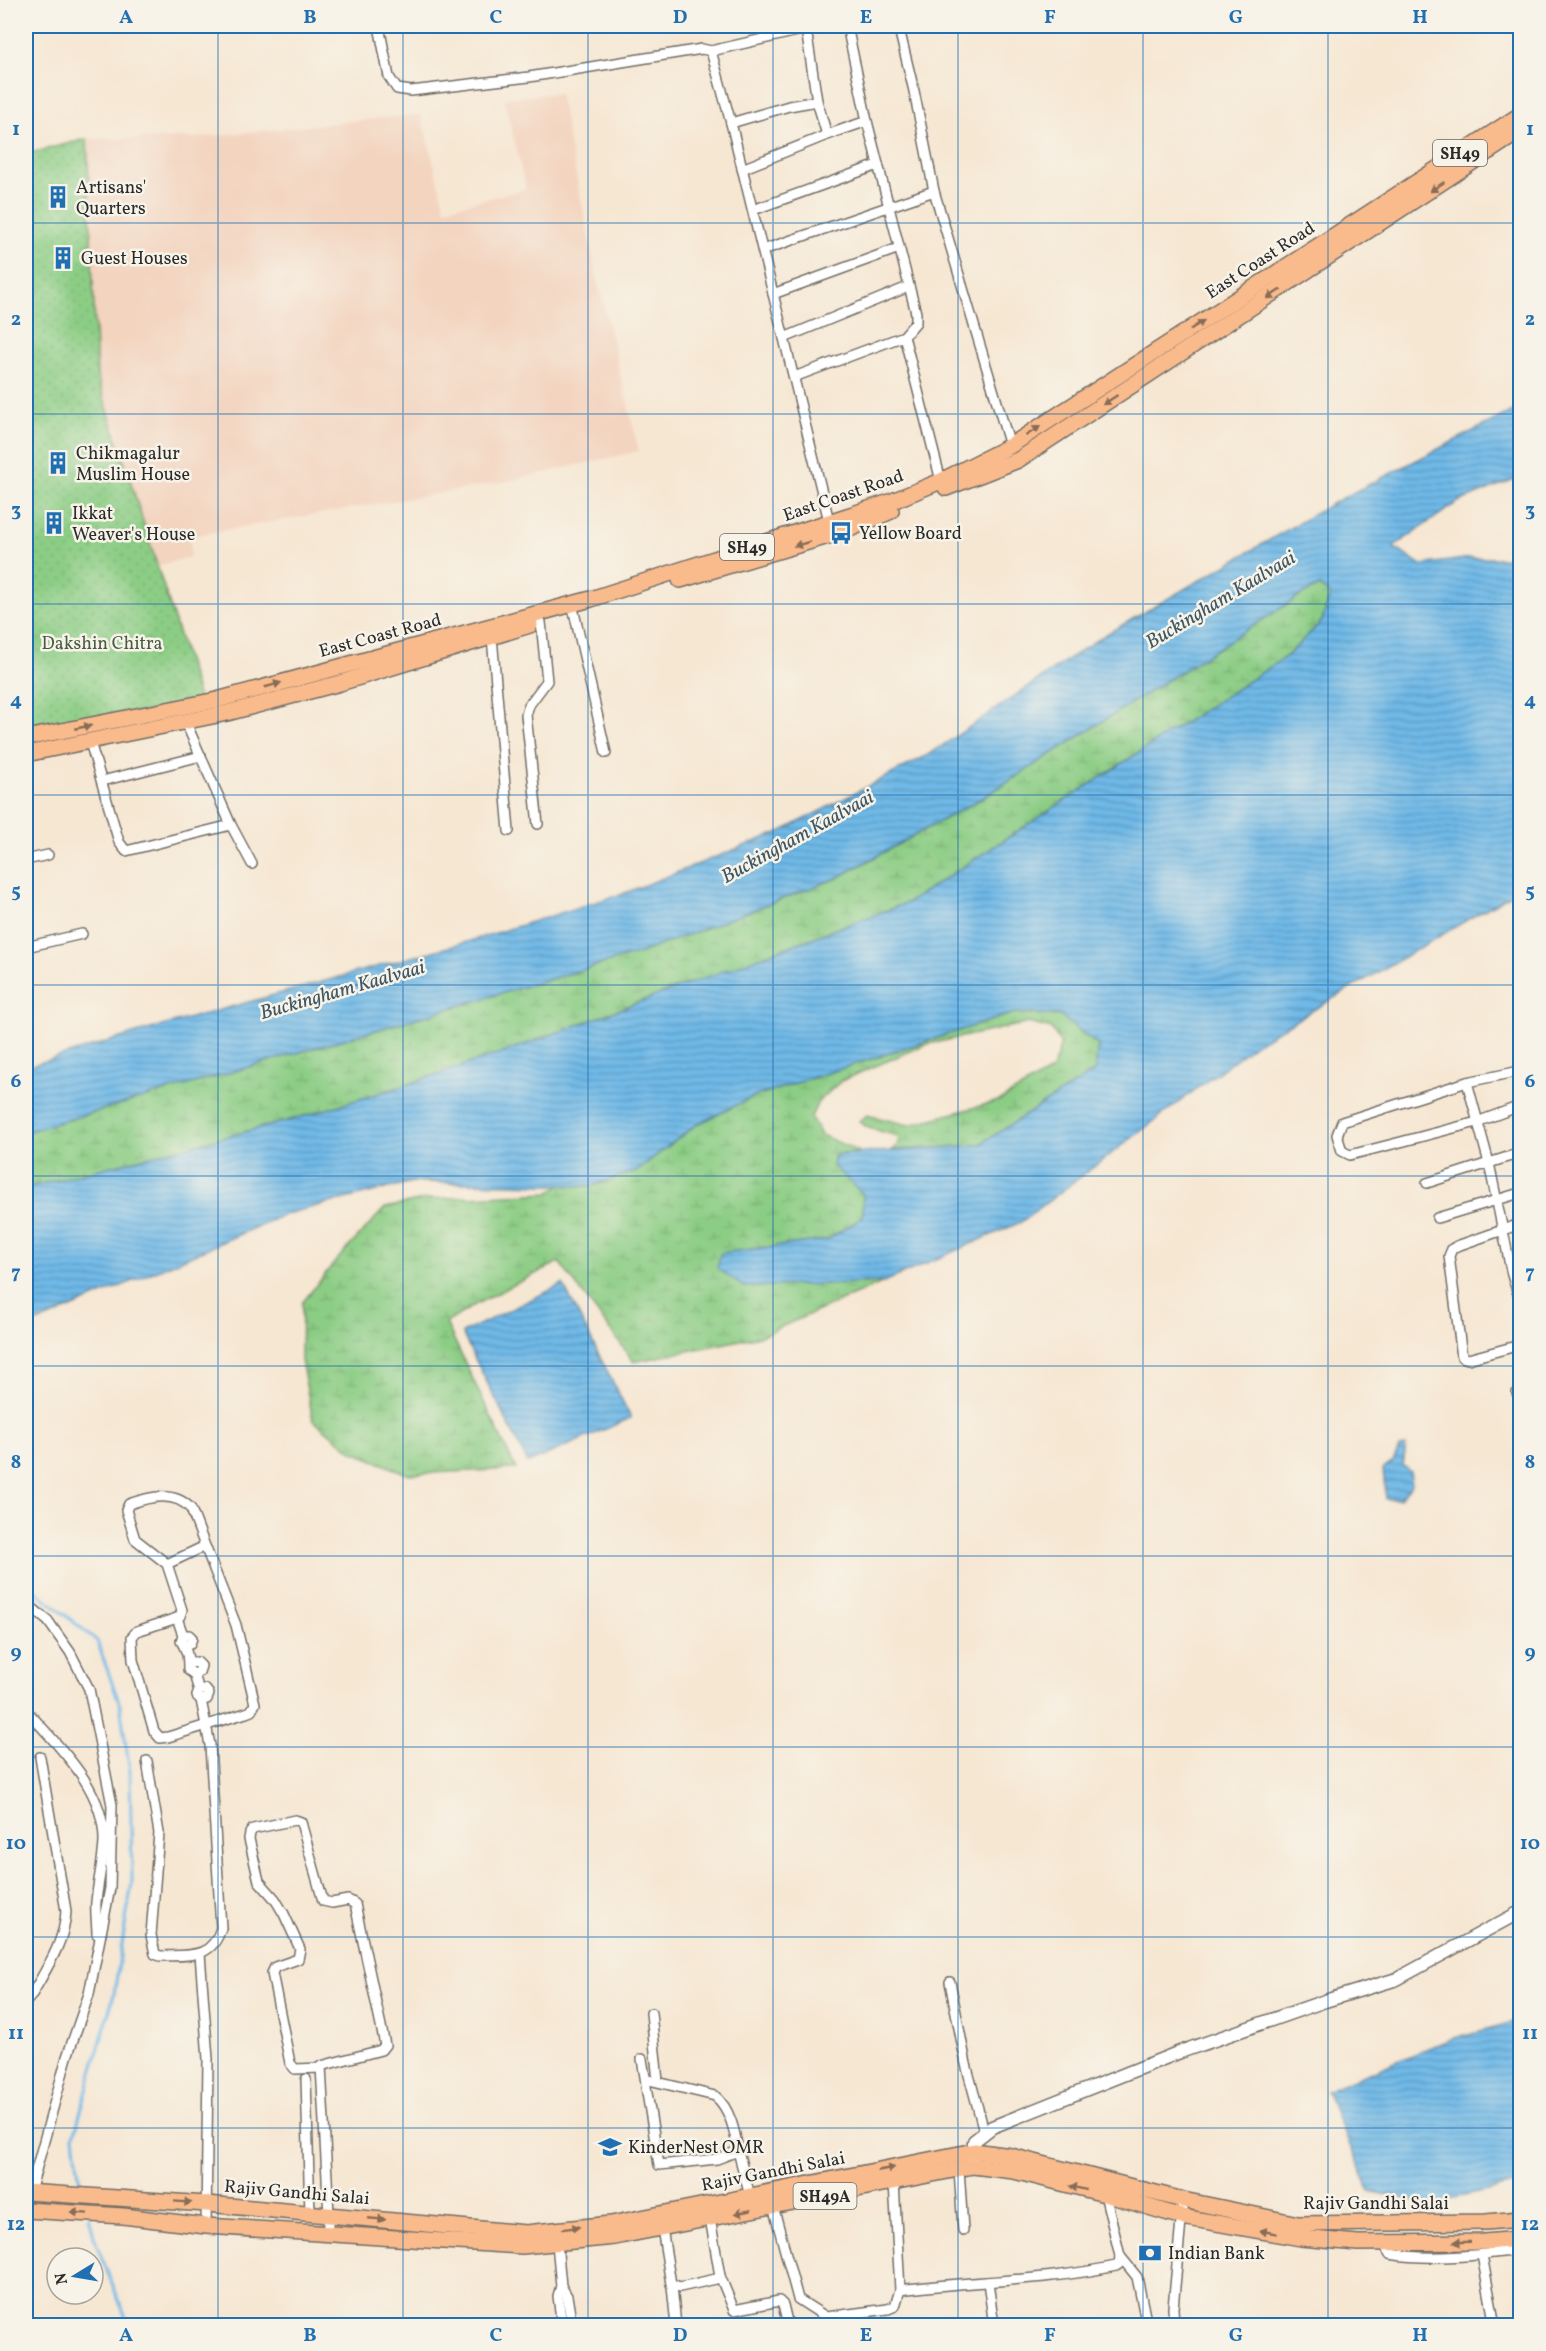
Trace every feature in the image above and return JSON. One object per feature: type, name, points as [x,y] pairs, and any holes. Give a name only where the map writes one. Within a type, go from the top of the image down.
[{"type":"main road","name":"East Coast Road","points":[[26,738],[207,710],[340,683],[845,531],[1018,460],[1404,198],[1521,115]]},
{"type":"main road","name":"East Coast Road","points":[[26,754],[186,723],[207,710],[591,599],[890,502],[940,481],[1010,446],[1404,198],[1521,131]]},
{"type":"main road","name":"Rajiv Gandhi Salai","points":[[31,2192],[207,2204],[526,2234],[612,2224],[750,2196],[1011,2156],[1183,2200],[1298,2224],[1486,2222],[1521,2219]]},
{"type":"main road","name":"Rajiv Gandhi Salai","points":[[30,2210],[123,2216],[206,2226],[522,2246],[615,2237],[894,2182],[969,2162],[1105,2194],[1182,2217],[1301,2238],[1358,2243],[1521,2239]]},
{"type":"street","points":[[380,26],[388,77],[397,89],[411,91],[529,77],[702,49],[711,51],[806,29],[834,26]]},
{"type":"street","points":[[794,377],[904,336],[916,322],[867,121],[847,26]]},
{"type":"street","points":[[896,26],[900,33],[914,92],[934,191],[1010,446]]},
{"type":"street","points":[[806,29],[817,101],[826,135]]},
{"type":"street","points":[[711,51],[753,210],[829,521]]},
{"type":"street","points":[[731,123],[789,106],[817,101]]},
{"type":"street","points":[[742,169],[867,121]]},
{"type":"street","points":[[753,210],[878,165]]},
{"type":"street","points":[[763,250],[934,191]]},
{"type":"street","points":[[773,294],[899,248]]},
{"type":"street","points":[[784,338],[908,287]]},
{"type":"street","points":[[904,336],[940,481]]},
{"type":"street","points":[[574,612],[606,753]]},
{"type":"street","points":[[538,824],[526,715],[529,705],[548,681],[541,622]]},
{"type":"street","points":[[492,637],[509,831]]},
{"type":"street","points":[[186,723],[231,825],[252,864]]},
{"type":"street","points":[[90,742],[119,842],[126,851],[231,825]]},
{"type":"street","points":[[102,782],[201,756]]},
{"type":"street","points":[[26,860],[48,855]]},
{"type":"street","points":[[26,947],[82,934]]},
{"type":"street","points":[[1521,1071],[1467,1082],[1342,1122],[1337,1135],[1346,1154],[1354,1154],[1477,1122],[1521,1106]]},
{"type":"street","points":[[1467,1082],[1498,1200],[1512,1275],[1521,1300]]},
{"type":"street","points":[[1427,1183],[1521,1153]]},
{"type":"street","points":[[1437,1218],[1521,1193]]},
{"type":"street","points":[[1521,1224],[1457,1246],[1450,1251],[1449,1261],[1461,1355],[1464,1359],[1521,1345]]},
{"type":"street","points":[[147,1761],[159,1833],[151,1935],[154,1954],[160,1956],[200,1954],[213,1945],[221,1928],[208,1724],[197,1673],[188,1670],[193,1662],[166,1564],[135,1539],[126,1510],[129,1504],[171,1496],[187,1504],[195,1516],[236,1625],[255,1704],[246,1713],[208,1724],[168,1737],[157,1737],[133,1660],[133,1634],[179,1615]]},
{"type":"street","points":[[166,1564],[205,1546]]},
{"type":"street","points":[[26,1603],[48,1621],[70,1652],[89,1689],[112,1805],[110,1888],[89,1994],[67,2057],[31,2192]]},
{"type":"street","points":[[26,1710],[72,1762],[94,1799],[101,1820],[104,1843],[96,1904],[98,1946]]},
{"type":"street","points":[[26,2002],[59,1945],[66,1923],[66,1911],[40,1757]]},
{"type":"street","points":[[321,2068],[295,2069],[290,2064],[272,1973],[275,1967],[298,1959],[300,1949],[275,1899],[259,1881],[249,1839],[254,1829],[295,1820],[301,1822],[323,1901],[332,1903],[348,1900],[355,1904],[385,2045],[381,2050],[324,2064],[321,2068],[329,2215],[327,2233]]},
{"type":"street","points":[[963,2230],[969,2162],[974,2141],[984,2131],[1180,2052],[1325,2001],[1397,1979],[1521,1912]]},
{"type":"street","points":[[200,1954],[208,2059],[206,2226]]},
{"type":"street","points":[[950,1982],[984,2131]]},
{"type":"street","points":[[651,2013],[658,2081]]},
{"type":"street","points":[[642,2059],[659,2165],[717,2159],[738,2151]]},
{"type":"street","points":[[306,2079],[310,2213]]},
{"type":"street","points":[[646,2083],[649,2080],[658,2081],[716,2096],[720,2100],[729,2116],[750,2196]]},
{"type":"street","points":[[773,2206],[798,2299],[826,2321],[888,2309],[895,2306],[900,2290],[894,2182]]},
{"type":"street","points":[[900,2290],[988,2282],[1112,2267],[1119,2264],[1120,2256],[1105,2194]]},
{"type":"street","points":[[1174,2325],[1173,2308],[1183,2200]]},
{"type":"street","points":[[710,2218],[720,2276],[734,2310],[779,2301],[783,2305],[788,2325]]},
{"type":"street","points":[[662,2228],[676,2325]]},
{"type":"street","points":[[557,2243],[561,2286],[558,2296],[562,2325]]},
{"type":"street","points":[[1383,2243],[1390,2254],[1404,2256],[1482,2255],[1521,2250]]},
{"type":"street","points":[[1482,2255],[1495,2325]]},
{"type":"street","points":[[1120,2256],[1137,2277],[1147,2325]]},
{"type":"street","points":[[672,2286],[689,2285],[720,2276]]},
{"type":"street","points":[[988,2282],[994,2325]]},
{"type":"street","points":[[561,2286],[567,2296],[572,2325]]},
{"type":"shaded area","points":[[559,93],[598,282],[639,451],[504,482],[191,536],[190,557],[157,566],[97,376],[87,139],[195,138],[421,114],[445,209],[526,189],[504,98]]},
{"type":"green space","name":"Dakshin Chitra","points":[[87,139],[97,376],[200,701],[26,734],[26,154]]},
{"type":"green space","points":[[1320,586],[1330,595],[1322,621],[1287,656],[909,902],[510,1050],[403,1086],[291,1120],[26,1188],[26,1132],[640,953],[837,878],[984,797],[1303,594]]},
{"type":"green space","points":[[1014,1013],[1059,1015],[1098,1045],[1095,1071],[979,1145],[892,1150],[899,1143],[898,1136],[869,1128],[859,1122],[867,1115],[909,1125],[999,1101],[1052,1070],[1061,1044],[1052,1029],[1028,1023],[924,1045],[841,1081],[818,1102],[811,1117],[821,1135],[860,1152],[835,1155],[833,1165],[863,1194],[863,1217],[827,1240],[721,1253],[827,1283],[884,1282],[760,1336],[634,1362],[559,1262],[476,1304],[446,1323],[516,1469],[407,1474],[352,1451],[313,1420],[301,1360],[302,1303],[335,1262],[385,1208],[428,1199],[549,1193],[560,1185],[592,1186],[636,1171],[696,1125],[753,1097]]},
{"type":"water","name":"Buckingham Kaalvaai","points":[[1520,407],[1520,477],[1458,502],[1393,547],[1421,565],[1471,558],[1508,558],[1520,552],[1520,889],[1257,1043],[1021,1222],[884,1282],[744,1287],[717,1268],[721,1253],[827,1240],[863,1217],[863,1194],[833,1166],[835,1155],[979,1145],[1095,1071],[1098,1045],[1059,1015],[1014,1013],[753,1097],[696,1125],[636,1171],[592,1186],[412,1182],[286,1214],[46,1319],[26,1325],[26,1188],[291,1120],[403,1086],[510,1050],[909,902],[1287,656],[1322,621],[1330,595],[1320,586],[1303,594],[984,797],[837,878],[640,953],[26,1132],[26,1067],[133,1034],[470,941],[625,893],[782,831],[930,754],[1098,639],[1335,502]]},
{"type":"water","points":[[563,1284],[631,1418],[528,1463],[462,1333]]},
{"type":"water","points":[[1406,1446],[1403,1465],[1410,1472],[1412,1484],[1400,1499],[1386,1499],[1383,1469],[1393,1462],[1399,1448]]},
{"type":"water","points":[[1520,2020],[1520,2184],[1427,2204],[1370,2191],[1326,2091],[1451,2039]]},
{"type":"waterway","points":[[26,1583],[97,1641],[120,1705],[130,1772],[132,1882],[114,1994],[74,2136],[82,2191]]},
{"type":"waterway","points":[[89,2217],[96,2243],[129,2326]]},
{"type":"place","name":"Artisans' Quarters","points":[[58,197]]},
{"type":"place","name":"Guest Houses","points":[[63,258]]},
{"type":"place","name":"Chikmagalur Muslim House","points":[[58,463]]},
{"type":"place","name":"Ikkat Weaver's House","points":[[54,523]]},
{"type":"place","name":"Yellow Board","points":[[841,533]]},
{"type":"place","name":"KinderNest OMR","points":[[610,2147]]},
{"type":"place","name":"Indian Bank","points":[[1150,2253]]}]
